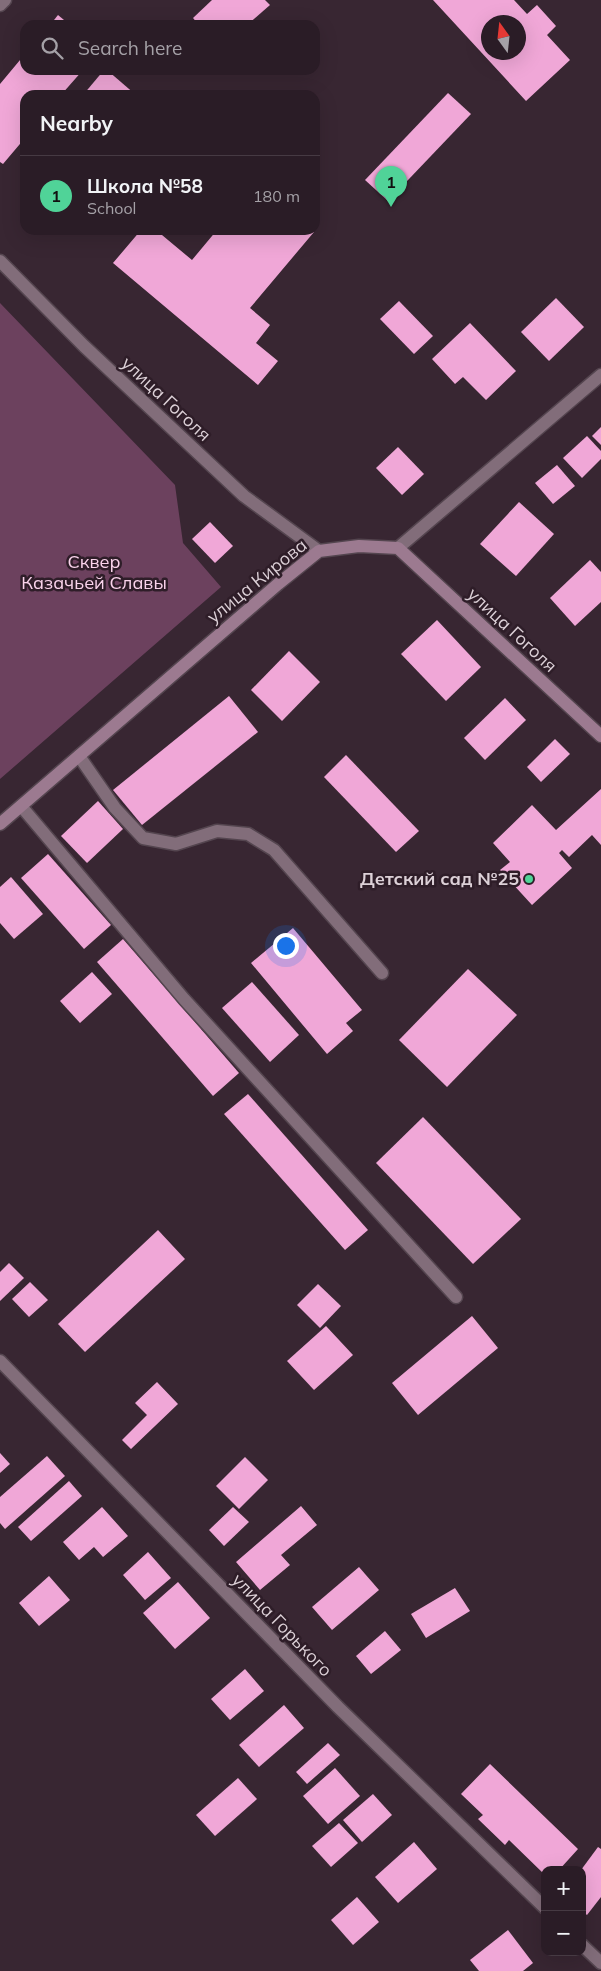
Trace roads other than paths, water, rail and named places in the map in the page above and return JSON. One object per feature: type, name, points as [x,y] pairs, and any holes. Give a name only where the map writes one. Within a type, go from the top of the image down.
[{"type":"main road","name":"улица Кирова","points":[[0,824],[319,550],[360,546],[398,548]]},
{"type":"main road","name":"улица Гоголя","points":[[398,548],[601,736]]},
{"type":"street","points":[[0,5],[5,0]]},
{"type":"street","name":"улица Гоголя","points":[[0,260],[84,346],[244,496],[319,550]]},
{"type":"street","points":[[398,548],[601,375]]},
{"type":"street","points":[[79,756],[115,808],[143,838],[176,844],[217,831],[248,834],[274,850],[382,974]]},
{"type":"street","points":[[21,806],[184,999],[456,1297]]},
{"type":"street","name":"улица Горького","points":[[0,1360],[338,1707],[541,1904]]},
{"type":"street","points":[[586,1949],[601,1963]]},
{"type":"place","name":"Школа №58","points":[[391,207]]},
{"type":"place","name":"Детский сад №25","points":[[529,879]]},
{"type":"park label","name":"Сквер Казачьей Славы","points":[[94,572]]}]
